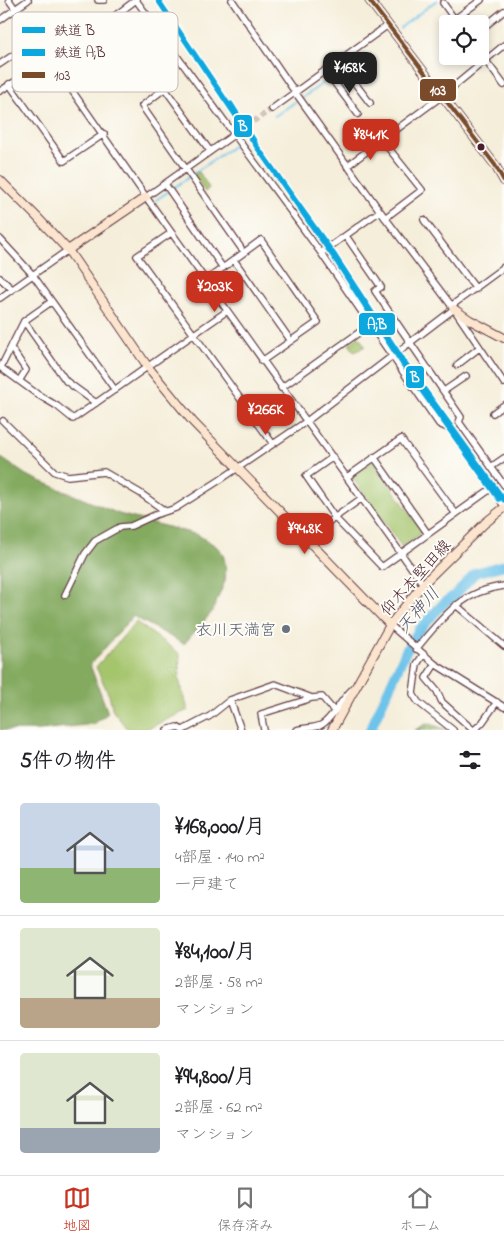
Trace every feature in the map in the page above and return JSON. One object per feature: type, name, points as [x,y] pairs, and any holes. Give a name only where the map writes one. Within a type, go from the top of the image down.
[{"type":"street","points":[[9,0],[18,12]]},
{"type":"street","points":[[0,20],[28,0]]},
{"type":"street","points":[[98,0],[104,0]]},
{"type":"street","points":[[120,12],[136,0],[145,12]]},
{"type":"street","points":[[232,0],[298,97],[452,308],[504,384]]},
{"type":"street","points":[[369,0],[495,165],[504,181]]},
{"type":"street","points":[[463,15],[480,0]]},
{"type":"street","points":[[443,3],[452,15]]},
{"type":"street","points":[[489,23],[504,11]]},
{"type":"street","points":[[272,109],[298,97],[342,66],[388,25]]},
{"type":"street","points":[[489,57],[504,45]]},
{"type":"street","points":[[178,55],[237,133],[440,424],[452,430],[504,507]]},
{"type":"street","points":[[0,64],[12,56]]},
{"type":"street","points":[[347,166],[442,96],[479,65]]},
{"type":"street","points":[[489,65],[504,85]]},
{"type":"street","points":[[342,66],[370,103]]},
{"type":"street","points":[[329,75],[358,114]]},
{"type":"street","points":[[0,91],[12,82]]},
{"type":"street","points":[[9,84],[12,88]]},
{"type":"street","points":[[15,92],[64,161],[104,134]]},
{"type":"street","points":[[74,92],[205,281],[423,584]]},
{"type":"street","points":[[160,92],[142,106],[241,248]]},
{"type":"street","points":[[166,92],[210,151]]},
{"type":"street","points":[[0,298],[237,133]]},
{"type":"street","points":[[382,140],[422,190],[385,218]]},
{"type":"street","points":[[0,180],[68,250],[148,367],[192,422],[305,539],[423,656],[504,707]]},
{"type":"street","points":[[165,184],[223,268]]},
{"type":"street","points":[[321,253],[380,211]]},
{"type":"street","points":[[424,220],[476,288]]},
{"type":"street","points":[[172,233],[137,256],[273,444]]},
{"type":"street","points":[[346,236],[381,287],[375,291],[461,417],[459,422],[504,484]]},
{"type":"street","points":[[0,239],[33,275],[114,390]]},
{"type":"street","points":[[205,281],[261,240],[318,322],[262,361]]},
{"type":"street","points":[[234,260],[290,341]]},
{"type":"street","points":[[65,595],[85,554],[95,541],[120,527],[131,526],[176,508],[237,469],[307,421],[410,342],[504,266]]},
{"type":"street","points":[[0,278],[12,289]]},
{"type":"street","points":[[51,302],[24,321],[0,367],[73,419],[227,311]]},
{"type":"street","points":[[452,308],[504,338]]},
{"type":"street","points":[[24,321],[66,381],[96,403]]},
{"type":"street","points":[[281,388],[371,324]]},
{"type":"street","points":[[11,348],[26,370],[19,381]]},
{"type":"street","points":[[457,365],[479,348]]},
{"type":"street","points":[[444,392],[466,376]]},
{"type":"street","points":[[492,414],[504,405]]},
{"type":"street","points":[[3,421],[55,472],[68,476],[104,472],[140,493],[165,511]]},
{"type":"street","points":[[347,477],[401,439],[456,514]]},
{"type":"street","points":[[332,457],[306,476],[334,518],[382,567],[492,488]]},
{"type":"street","points":[[374,458],[428,534]]},
{"type":"street","points":[[491,467],[504,458]]},
{"type":"street","points":[[305,539],[362,498]]},
{"type":"street","name":"仰木本堅田線","points":[[332,730],[390,625],[423,584],[504,507]]},
{"type":"street","points":[[414,647],[456,605],[477,592],[504,586]]},
{"type":"street","points":[[456,605],[504,646]]},
{"type":"street","points":[[423,656],[417,664],[412,694],[418,702],[453,730]]},
{"type":"street","points":[[435,664],[426,678],[437,691],[442,702],[473,730],[482,723],[497,702]]},
{"type":"street","points":[[166,730],[173,727],[182,730],[210,716],[230,700],[275,684],[312,698]]},
{"type":"street","points":[[297,730],[320,726],[354,688]]},
{"type":"street","points":[[264,730],[261,714],[312,698],[322,697],[334,711]]},
{"type":"street","points":[[230,700],[241,730]]},
{"type":"green space","points":[[199,172],[209,188],[205,192],[194,174]]},
{"type":"green space","points":[[359,337],[365,346],[355,352],[349,344]]},
{"type":"green space","points":[[0,457],[26,475],[119,514],[198,535],[216,546],[223,554],[226,567],[225,581],[212,612],[184,644],[133,616],[90,665],[108,713],[94,724],[39,730],[0,730]]},
{"type":"green space","points":[[373,461],[423,532],[402,547],[351,476]]},
{"type":"green space","points":[[136,622],[180,654],[179,680],[188,710],[144,730],[128,730],[113,711],[109,695],[96,667]]},
{"type":"green space","points":[[428,723],[447,730],[415,730]]},
{"type":"waterway","points":[[400,28],[437,0]]},
{"type":"waterway","points":[[333,76],[364,54]]},
{"type":"waterway","points":[[302,98],[329,79]]},
{"type":"waterway","points":[[275,116],[298,100]]},
{"type":"waterway","points":[[193,174],[236,144]]},
{"type":"waterway","points":[[156,200],[189,177]]},
{"type":"waterway","name":"天神川","points":[[370,730],[406,651],[419,630],[475,573],[504,565]]},
{"type":"tunnel","points":[[239,131],[272,109]]},
{"type":"rail line","name":"B","points":[[158,0],[166,12]]},
{"type":"rail line","name":"B","points":[[178,30],[257,147],[335,256],[403,360],[504,500]]},
{"type":"rail line","name":"A;B","points":[[231,104],[255,142]]},
{"type":"rail line","name":"A;B","points":[[257,147],[333,256],[402,363],[499,499]]},
{"type":"transit line","name":"103","points":[[369,0],[495,165],[504,181]]},
{"type":"place","name":"衣川天満宮","points":[[286,629]]}]
